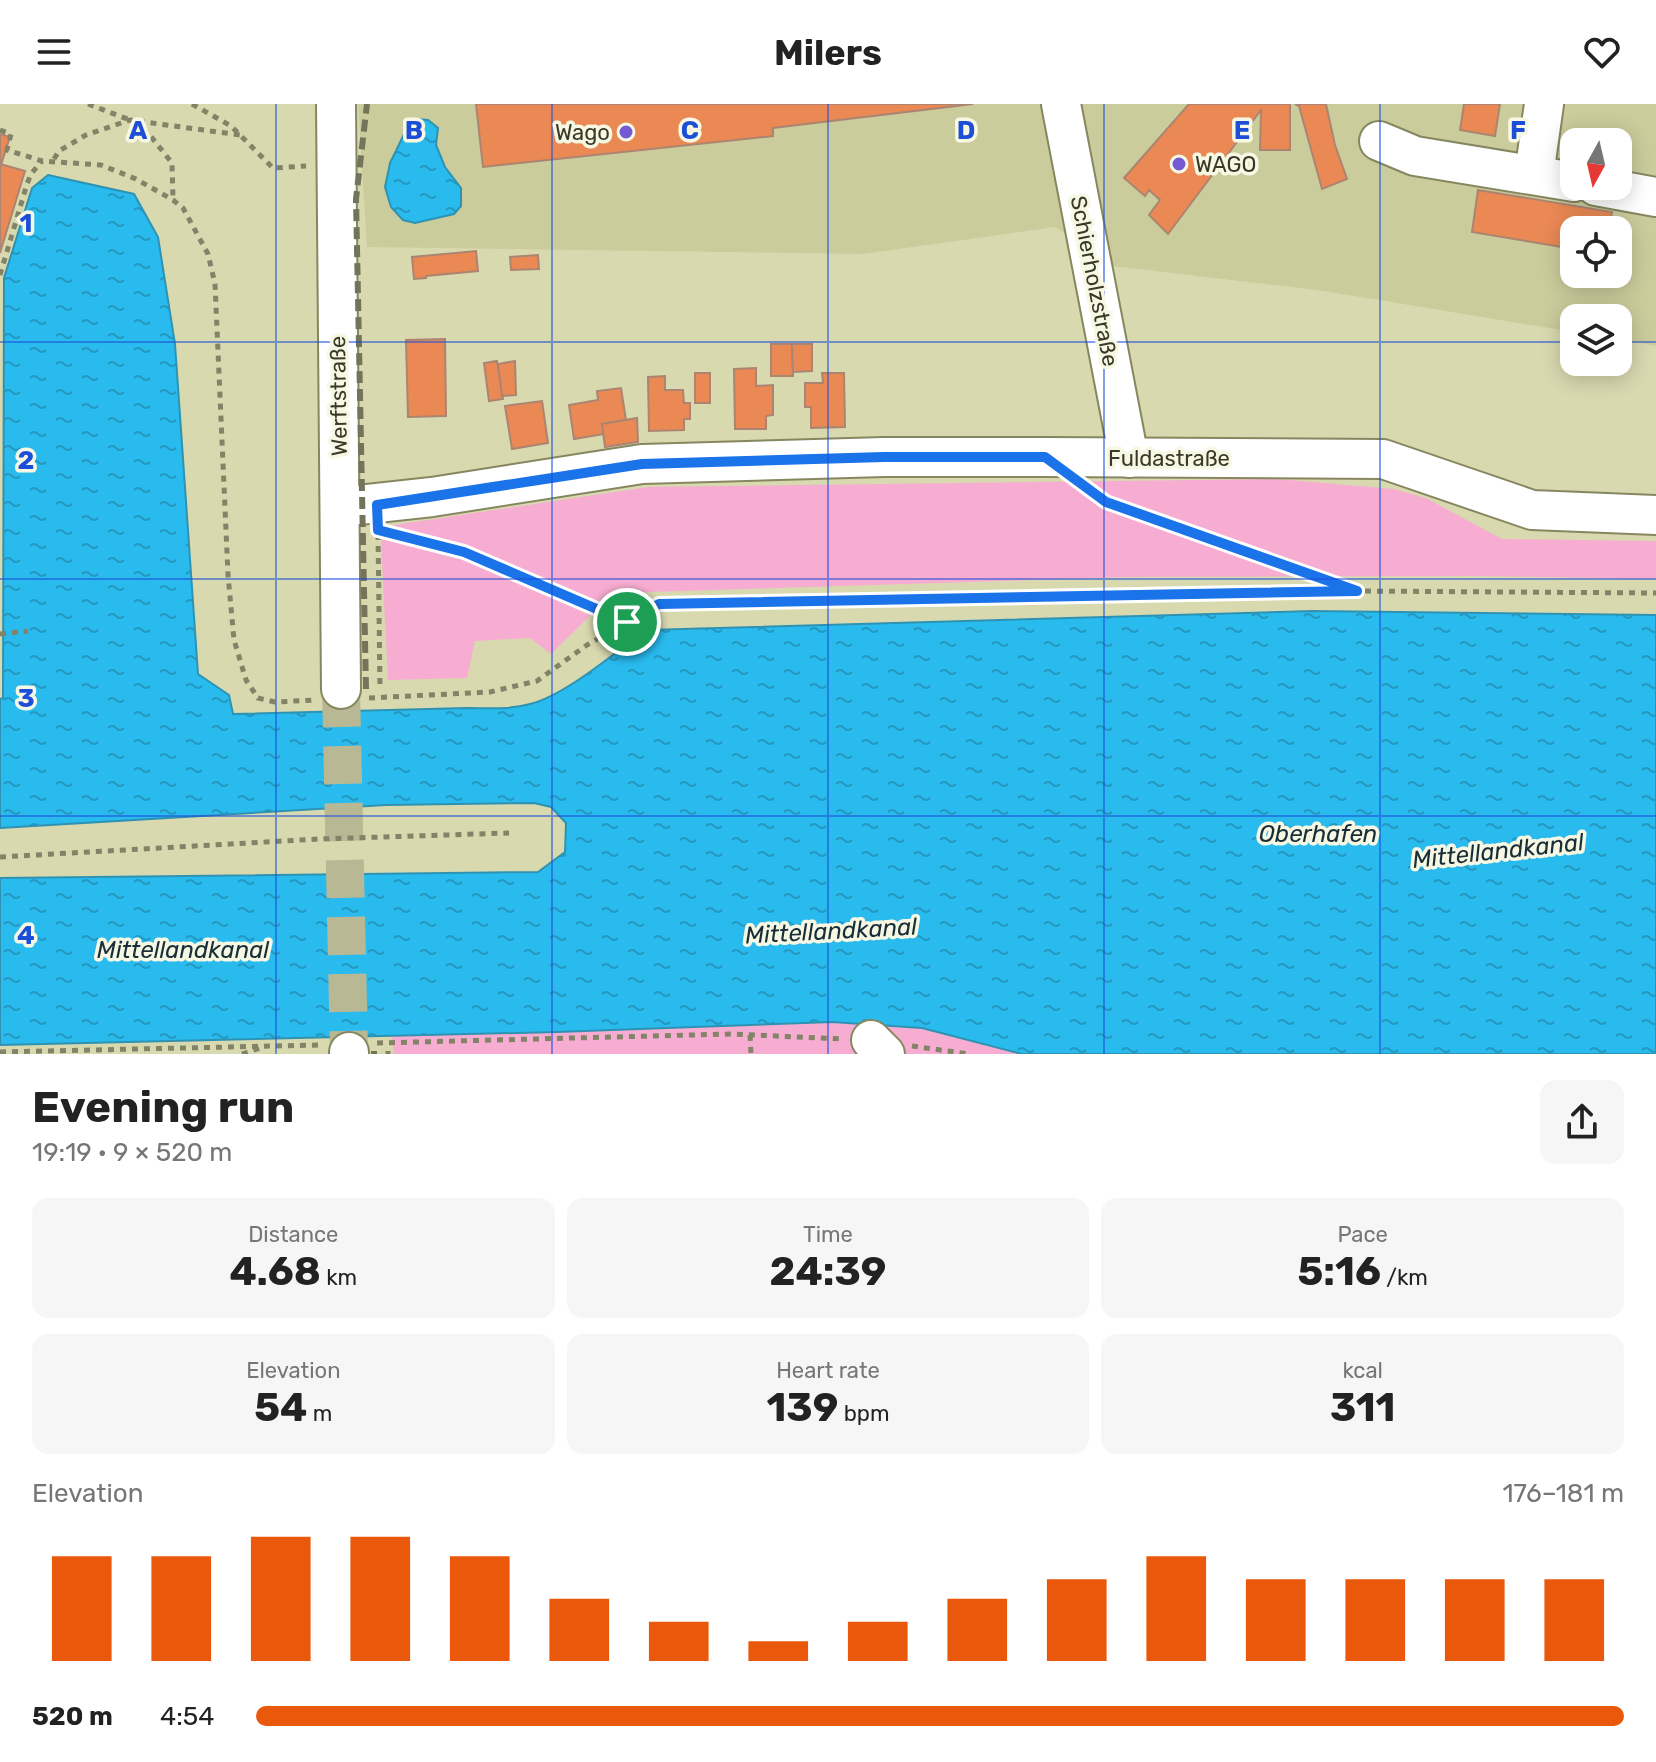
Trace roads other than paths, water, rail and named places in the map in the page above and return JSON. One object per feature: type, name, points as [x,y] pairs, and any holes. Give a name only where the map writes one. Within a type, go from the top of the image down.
[{"type":"street","name":"Werftstraße","points":[[336,104],[334,164],[343,696]]},
{"type":"street","name":"Schierholzstraße","points":[[1061,104],[1129,458]]},
{"type":"street","points":[[1534,175],[1544,104]]},
{"type":"street","points":[[1379,141],[1415,156],[1560,180]]},
{"type":"street","points":[[1632,193],[1656,197]]},
{"type":"street","name":"Fuldastraße","points":[[340,507],[432,497],[642,464],[884,457],[1383,459],[1532,510],[1656,515]]},
{"type":"water","points":[[416,119],[428,120],[438,128],[436,145],[445,167],[461,188],[461,206],[454,214],[415,223],[403,220],[391,207],[385,187],[390,163],[406,130]]},
{"type":"water","name":"Oberhafen","points":[[48,175],[134,194],[158,237],[175,344],[198,674],[229,695],[233,714],[522,706],[544,699],[574,683],[646,630],[1312,611],[1656,615],[1656,1054],[1022,1054],[922,1028],[832,1022],[0,1045],[0,878],[538,872],[565,852],[566,823],[551,807],[534,803],[386,805],[0,828],[4,278],[32,188]]},
{"type":"tunnel","points":[[341,689],[349,1052]]},
{"type":"railway","points":[[366,689],[356,199],[367,104]]},
{"type":"place","name":"Wago","points":[[626,132]]},
{"type":"place","name":"WAGO","points":[[1179,164]]},
{"type":"water label","name":"Mittellandkanal","points":[[1498,851]]},
{"type":"water label","name":"Mittellandkanal","points":[[831,931]]},
{"type":"water label","name":"Mittellandkanal","points":[[183,950]]}]
